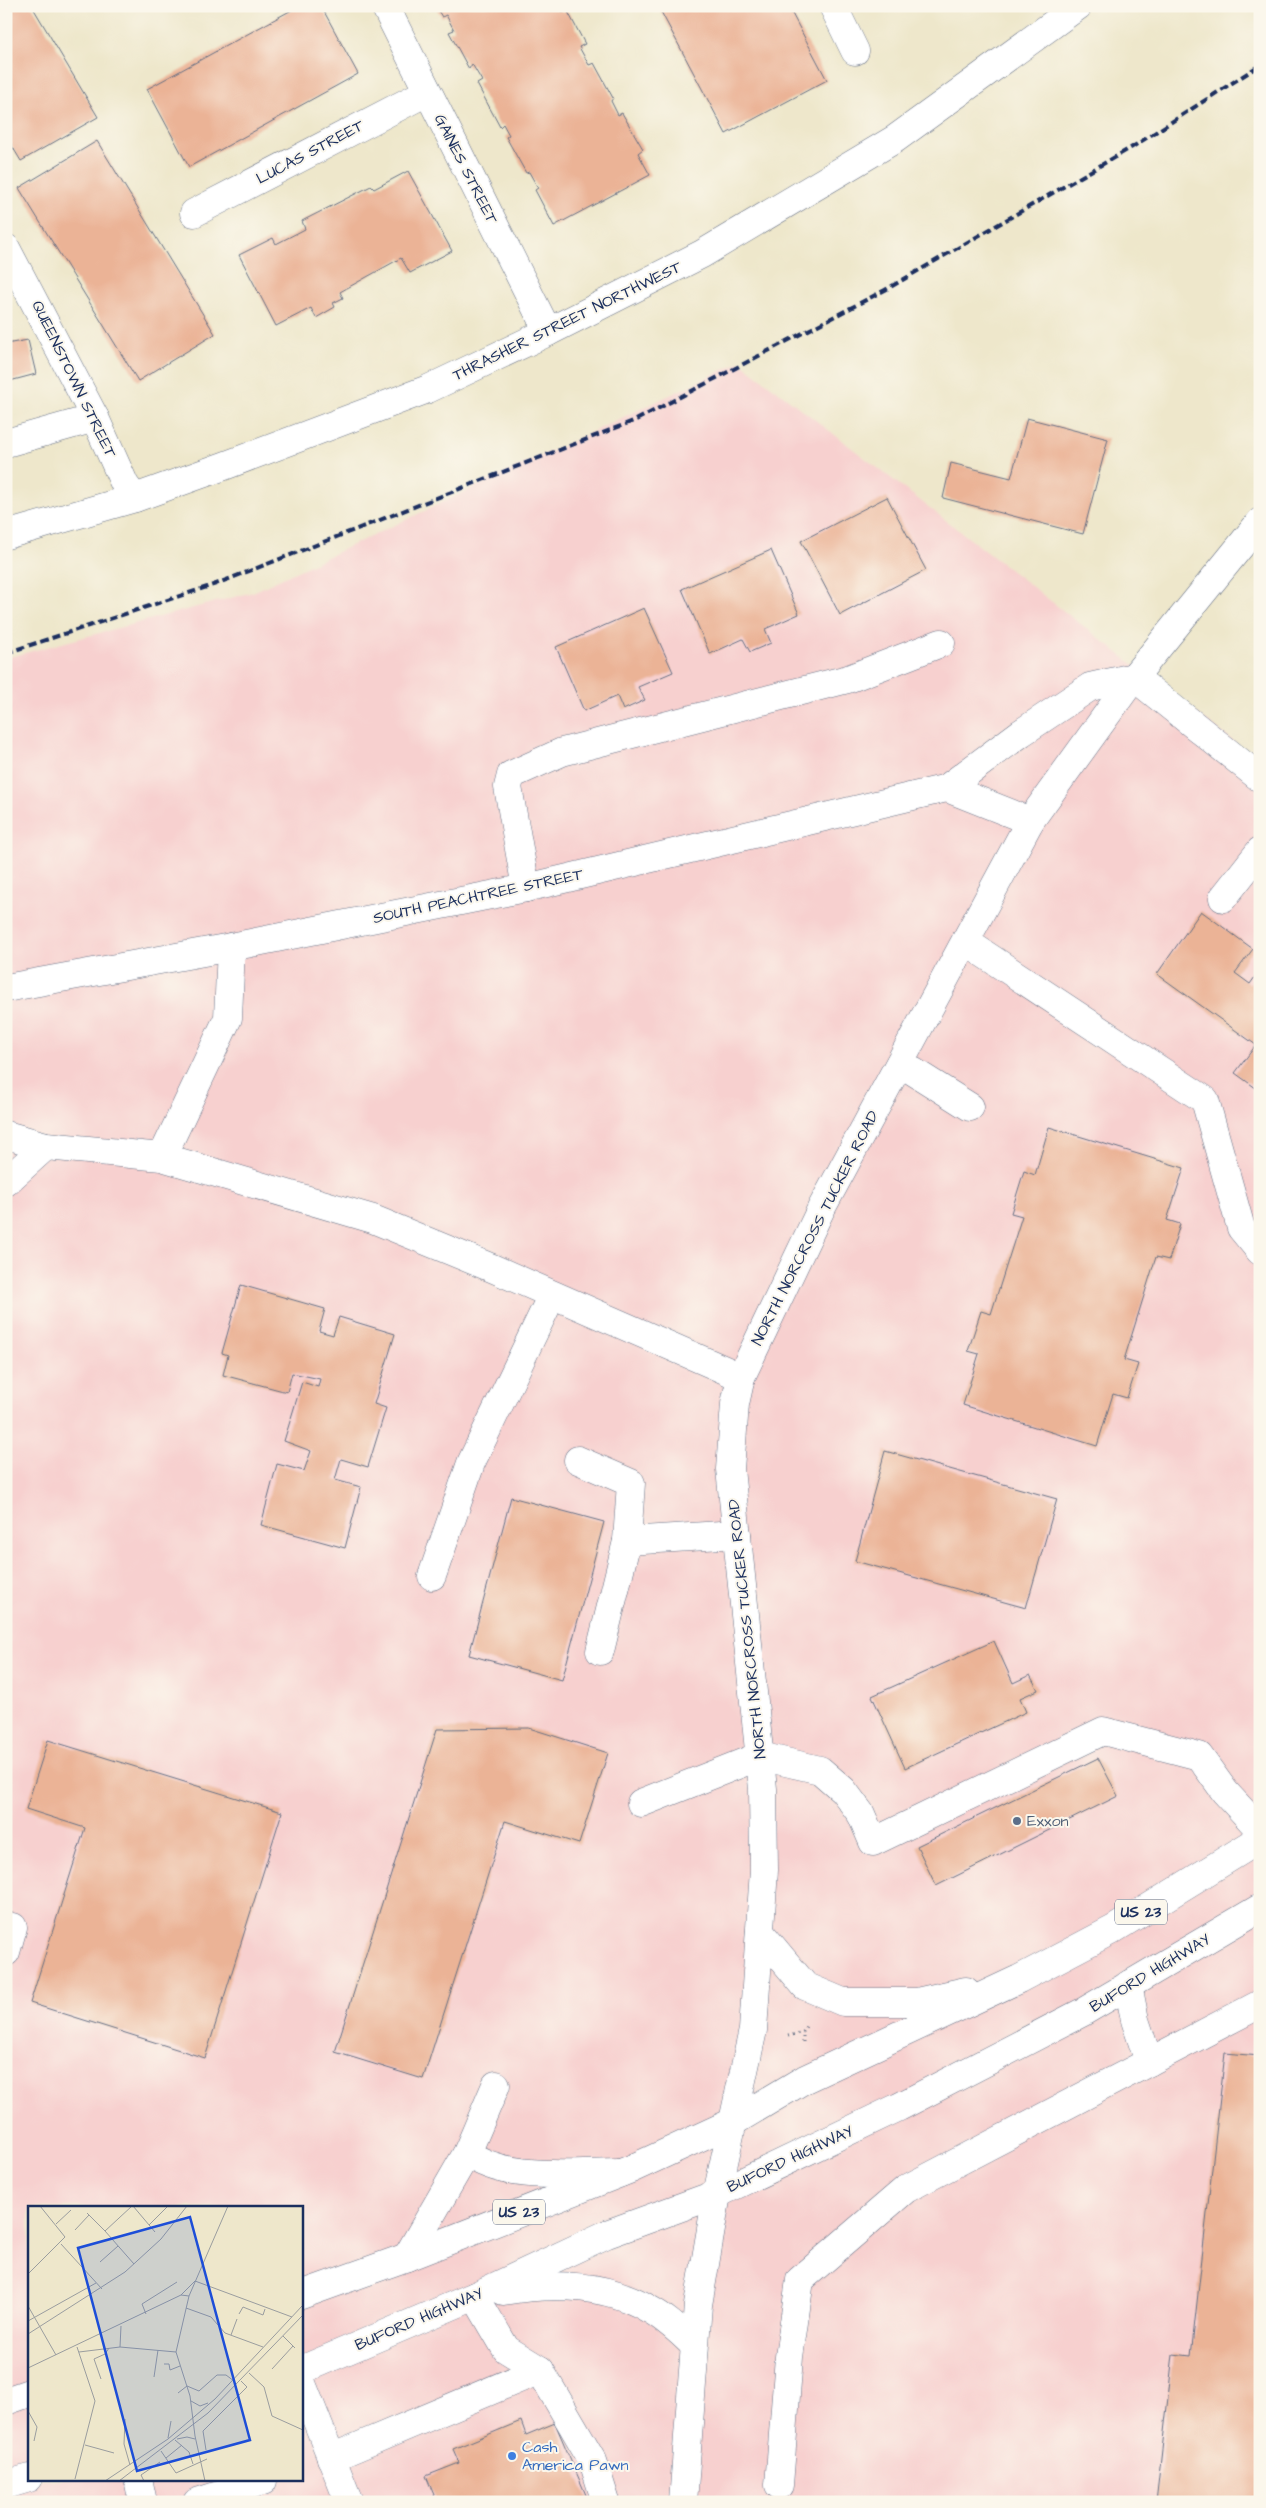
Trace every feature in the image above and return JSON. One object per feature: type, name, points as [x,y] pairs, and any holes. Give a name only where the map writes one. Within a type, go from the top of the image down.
[{"type":"street","name":"GAINES STREET","points":[[384,6],[548,332]]},
{"type":"street","points":[[833,6],[855,51]]},
{"type":"street","name":"THRASHER STREET NORTHWEST","points":[[6,535],[428,389],[548,332],[702,254],[895,139],[1078,6]]},
{"type":"street","name":"LUCAS STREET","points":[[194,213],[427,92]]},
{"type":"street","name":"QUEENSTOWN STREET","points":[[6,248],[96,418],[130,492]]},
{"type":"street","points":[[6,443],[96,418]]},
{"type":"street","points":[[947,788],[1030,821],[1134,677],[1260,522]]},
{"type":"street","points":[[526,888],[508,787],[511,775],[562,752],[848,680],[941,643]]},
{"type":"street","points":[[1134,677],[1260,778]]},
{"type":"street","name":"SOUTH PEACHTREE STREET","points":[[6,988],[231,947],[526,888],[947,788],[1021,733],[1090,687],[1134,677]]},
{"type":"street","name":"NORTH NORCROSS TUCKER ROAD","points":[[683,2502],[698,2305],[717,2194],[754,2030],[764,1870],[763,1789],[730,1470],[735,1404],[741,1377],[821,1209],[1030,821]]},
{"type":"street","points":[[1223,898],[1260,851]]},
{"type":"street","points":[[966,942],[1205,1100],[1241,1228],[1260,1250]]},
{"type":"street","points":[[162,1158],[228,1018],[231,947]]},
{"type":"street","points":[[900,1063],[970,1107]]},
{"type":"street","points":[[6,1135],[46,1146],[162,1158],[373,1219],[741,1377]]},
{"type":"street","points":[[6,1182],[46,1146]]},
{"type":"street","points":[[432,1576],[471,1463],[552,1295]]},
{"type":"street","points":[[578,1460],[631,1483],[627,1542],[600,1651]]},
{"type":"street","points":[[627,1542],[737,1534]]},
{"type":"street","points":[[641,1802],[760,1756],[820,1770],[843,1790],[861,1814],[873,1842],[1103,1731],[1199,1756],[1225,1792],[1260,1830]]},
{"type":"street","name":"US 23","points":[[302,2295],[407,2257],[620,2173],[733,2122],[805,2078],[1019,1979],[1114,1929],[1260,1839]]},
{"type":"street","name":"BUFORD HIGHWAY","points":[[302,2370],[475,2296],[607,2234],[717,2194],[899,2107],[1083,2012],[1260,1908]]},
{"type":"street","points":[[760,1932],[805,1986],[843,2002],[917,2002],[1019,1979]]},
{"type":"street","points":[[1128,1985],[1135,2020],[1149,2062]]},
{"type":"street","points":[[779,2485],[790,2357],[800,2280],[906,2189],[1260,2004]]},
{"type":"street","points":[[407,2257],[467,2153],[496,2085]]},
{"type":"street","points":[[467,2153],[485,2164],[520,2172],[620,2173]]},
{"type":"street","points":[[606,2502],[593,2461],[540,2370],[506,2349],[475,2296],[529,2287],[563,2286],[615,2293],[649,2309],[694,2345]]},
{"type":"street","points":[[331,2458],[540,2370]]},
{"type":"street","points":[[302,2384],[349,2502]]},
{"type":"street","points":[[6,2402],[28,2393]]},
{"type":"street","points":[[6,2485],[28,2478]]},
{"type":"street","points":[[138,2480],[143,2502]]},
{"type":"street","points":[[197,2502],[263,2480]]},
{"type":"path","points":[[788,2036],[803,2032]]},
{"type":"shaded area","points":[[740,362],[1260,762],[1260,2502],[6,2502],[6,658],[253,592]]},
{"type":"building","points":[[6,6],[32,6],[98,117],[21,161],[6,136]]},
{"type":"building","points":[[299,6],[321,6],[358,74],[189,167],[147,89]]},
{"type":"building","points":[[435,6],[560,6],[563,12],[567,10],[585,44],[579,47],[589,65],[594,63],[613,98],[611,101],[618,115],[622,113],[643,149],[638,153],[650,175],[554,226],[535,190],[538,188],[529,172],[526,173],[506,137],[509,135],[503,124],[500,127],[477,84],[482,81],[472,64],[469,69],[449,32],[454,30],[446,15],[442,17]]},
{"type":"building","points":[[658,6],[788,6],[827,80],[726,134]]},
{"type":"building","points":[[97,141],[215,334],[138,381],[19,188]]},
{"type":"building","points":[[408,171],[452,251],[410,273],[401,258],[340,292],[343,298],[333,303],[335,307],[316,318],[311,308],[276,326],[239,255],[273,238],[276,244],[305,229],[302,221],[371,186],[374,189]]},
{"type":"building","points":[[28,340],[36,374],[6,382],[6,344]]},
{"type":"building","points":[[1027,418],[1108,439],[1083,534],[943,498],[951,463],[1011,478]]},
{"type":"building","points":[[887,497],[926,570],[840,615],[801,541]]},
{"type":"building","points":[[771,550],[799,614],[765,629],[771,643],[750,652],[743,639],[710,654],[682,589]]},
{"type":"building","points":[[644,608],[673,672],[638,687],[645,700],[623,710],[617,696],[584,711],[556,647]]},
{"type":"building","points":[[1201,911],[1253,949],[1235,973],[1250,984],[1260,970],[1260,1091],[1235,1073],[1256,1045],[1157,974]]},
{"type":"building","points":[[1049,1127],[1184,1168],[1167,1220],[1180,1224],[1169,1260],[1156,1257],[1124,1360],[1138,1364],[1127,1398],[1113,1394],[1097,1446],[963,1405],[979,1354],[968,1351],[981,1311],[991,1314],[1022,1216],[1011,1213],[1024,1171],[1035,1175]]},
{"type":"building","points":[[241,1285],[325,1309],[319,1331],[333,1335],[339,1317],[395,1334],[374,1404],[386,1408],[368,1467],[341,1459],[335,1480],[361,1487],[345,1548],[261,1525],[277,1464],[304,1471],[311,1451],[284,1441],[302,1382],[318,1387],[320,1379],[292,1373],[287,1392],[223,1375],[228,1355],[222,1353]]},
{"type":"building","points":[[885,1451],[1057,1499],[1026,1608],[855,1561]]},
{"type":"building","points":[[511,1497],[604,1522],[562,1680],[469,1655]]},
{"type":"building","points":[[994,1641],[1013,1683],[1030,1675],[1038,1690],[1020,1698],[1026,1712],[905,1768],[872,1696]]},
{"type":"building","points":[[529,1728],[608,1753],[579,1844],[505,1821],[423,2079],[335,2052],[437,1729]]},
{"type":"building","points":[[48,1740],[282,1812],[205,2058],[30,2003],[85,1828],[26,1809]]},
{"type":"building","name":"Exxon","points":[[1098,1758],[1118,1796],[936,1886],[917,1846]]},
{"type":"building","points":[[1225,2053],[1260,2056],[1260,2502],[1156,2502],[1173,2354],[1191,2356]]},
{"type":"building","name":"Cash America Pawn","points":[[521,2421],[526,2435],[555,2423],[589,2502],[437,2502],[426,2476],[459,2463],[453,2449]]},
{"type":"railway","points":[[6,653],[216,584],[636,420],[885,290],[1134,146],[1260,65]]},
{"type":"place","name":"Exxon","points":[[1017,1821]]},
{"type":"place","name":"Cash America Pawn","points":[[512,2456]]}]
